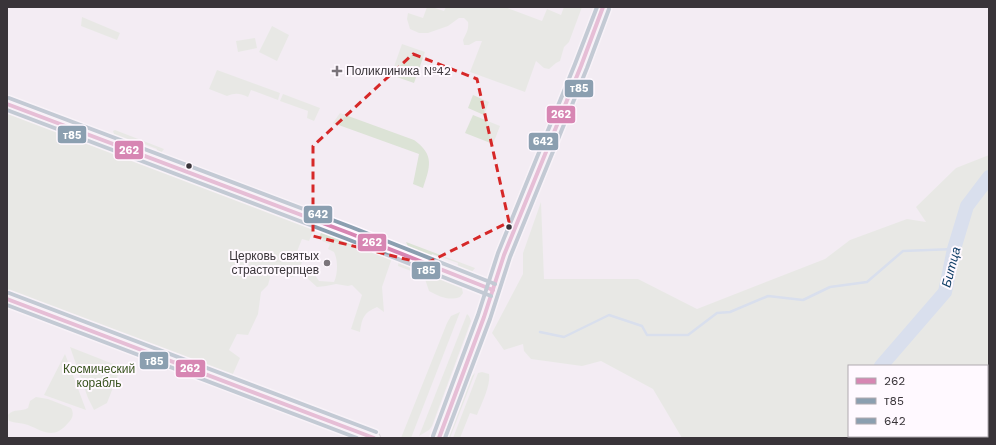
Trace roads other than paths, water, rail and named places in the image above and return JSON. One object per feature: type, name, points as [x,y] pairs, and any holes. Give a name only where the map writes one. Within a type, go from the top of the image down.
[{"type":"main road","points":[[438,438],[504,255],[581,66],[603,7]]},
{"type":"main road","points":[[7,104],[340,229],[492,290]]},
{"type":"main road","points":[[7,299],[374,438]]},
{"type":"waterway","name":"Битца","points":[[882,365],[945,292],[954,249],[967,206],[989,177]]},
{"type":"waterway","points":[[540,332],[564,337],[609,315],[642,326],[647,335],[688,335],[717,313],[730,312],[768,296],[803,300],[830,287],[867,282],[903,251],[954,249]]},
{"type":"place","name":"Поликлиника №42","points":[[337,71]]},
{"type":"place","name":"Церковь святых страстотерпцев","points":[[327,263]]},
{"type":"park label","name":"Космический корабль","points":[[99,376]]}]
